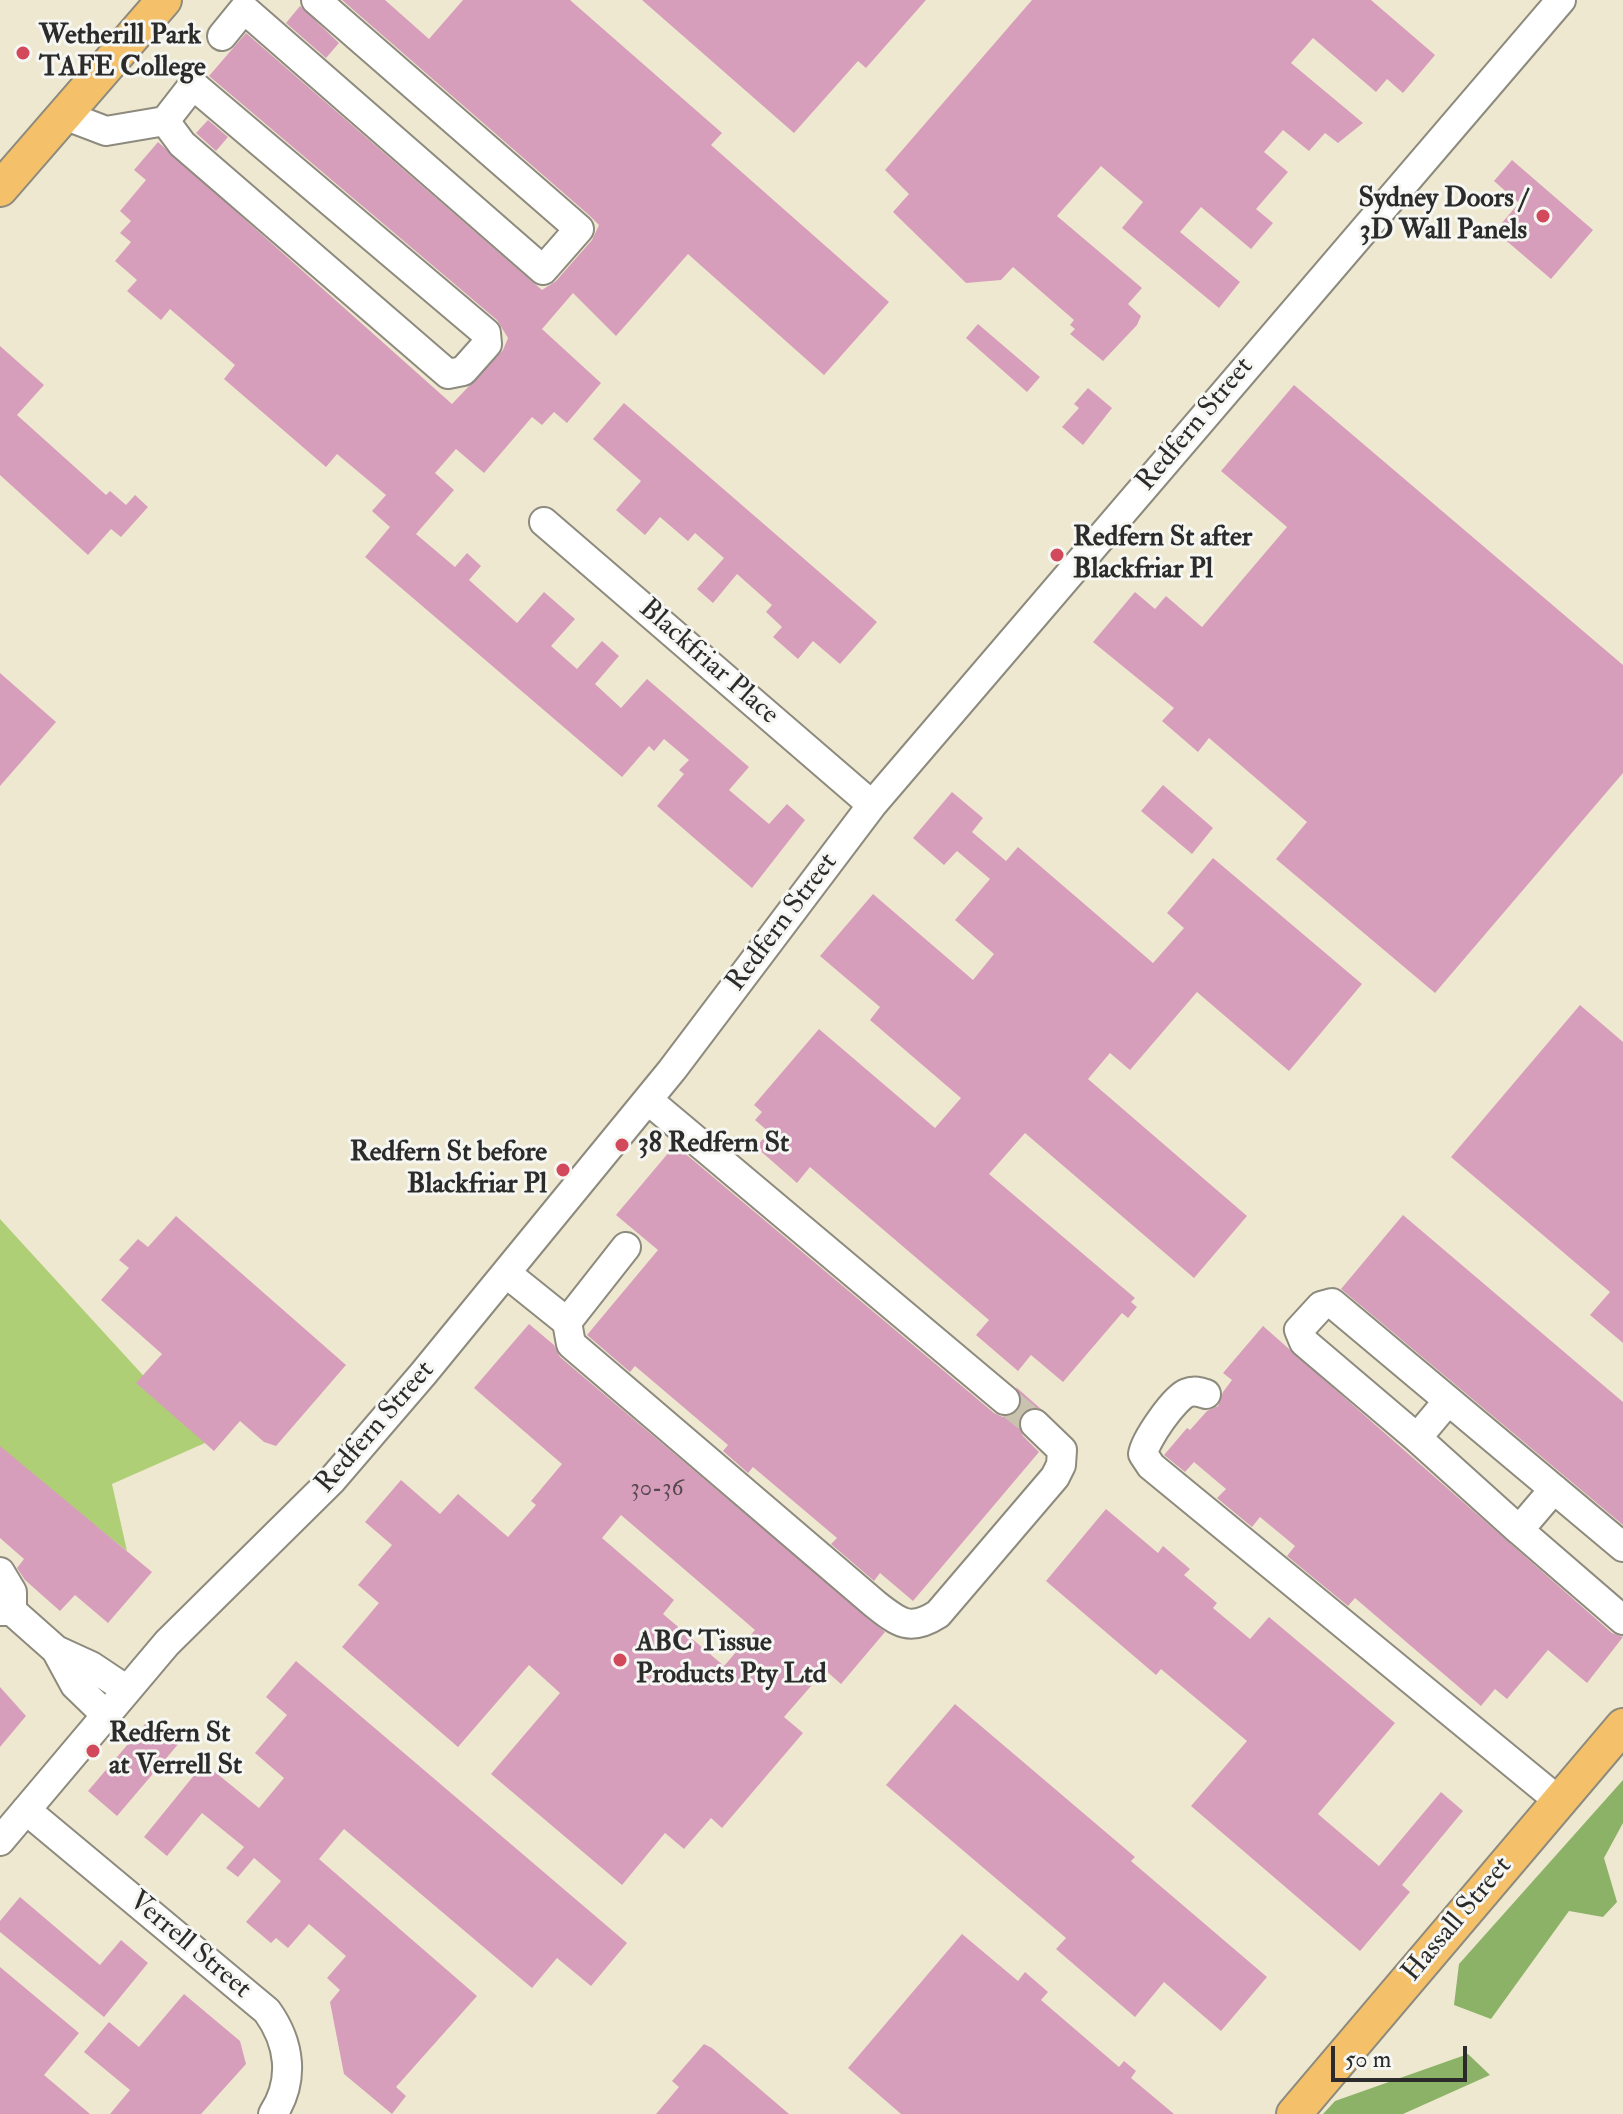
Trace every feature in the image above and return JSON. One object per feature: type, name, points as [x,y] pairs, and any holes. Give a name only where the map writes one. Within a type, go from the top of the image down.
[{"type":"main road","points":[[0,154],[133,0]]},
{"type":"main road","points":[[0,189],[164,0]]},
{"type":"main road","name":"Hassall Street","points":[[1294,2114],[1623,1726]]},
{"type":"street","points":[[222,36],[249,5],[543,270],[579,229],[316,0]]},
{"type":"street","name":"Redfern Street","points":[[0,1841],[167,1643],[332,1480],[648,1100],[872,805],[1561,0]]},
{"type":"street","points":[[64,115],[106,131],[165,121],[193,85],[486,333],[487,344],[463,371],[448,374],[182,144],[165,121]]},
{"type":"street","name":"Blackfriar Place","points":[[544,522],[872,805]]},
{"type":"street","points":[[648,1100],[1005,1400]]},
{"type":"street","points":[[567,1322],[626,1247]]},
{"type":"street","points":[[506,1273],[567,1322],[571,1344],[875,1604],[908,1624],[923,1624],[938,1614],[1055,1477],[1063,1459],[1062,1450],[1035,1424]]},
{"type":"street","points":[[1623,1547],[1332,1303],[1321,1306],[1303,1323],[1299,1330],[1304,1342],[1623,1620]]},
{"type":"street","points":[[1206,1394],[1195,1391],[1184,1393],[1145,1443],[1143,1454],[1151,1466],[1559,1801]]},
{"type":"street","points":[[1417,1438],[1448,1401]]},
{"type":"street","points":[[1519,1530],[1554,1489]]},
{"type":"street","points":[[0,1572],[12,1592],[6,1611],[56,1650],[91,1666],[127,1690]]},
{"type":"street","points":[[56,1650],[75,1685],[105,1714]]},
{"type":"street","name":"Verrell Street","points":[[26,1810],[267,2011],[280,2029],[287,2050],[288,2073],[281,2102],[273,2114]]},
{"type":"green space","points":[[0,1219],[205,1443],[112,1484],[127,1551],[0,1450]]},
{"type":"green space","points":[[1623,1780],[1623,1823],[1604,1858],[1617,1902],[1603,1917],[1569,1911],[1491,2019],[1454,2005],[1459,1964]]},
{"type":"green space","points":[[1468,2054],[1490,2075],[1403,2114],[1323,2114],[1335,2101]]},
{"type":"building","points":[[342,0],[385,0],[429,39],[463,0],[570,0],[722,133],[711,145],[889,302],[824,375],[688,254],[616,336],[573,293],[542,329],[601,383],[567,423],[554,412],[542,425],[532,417],[484,473],[456,449],[435,473],[454,490],[416,534],[455,567],[467,553],[481,566],[469,580],[517,623],[544,592],[575,619],[551,646],[577,669],[602,641],[619,656],[595,684],[621,708],[647,679],[749,767],[729,790],[769,824],[787,804],[805,820],[752,888],[657,806],[684,774],[679,770],[689,760],[664,739],[654,751],[649,746],[622,777],[365,557],[390,527],[372,511],[386,495],[337,454],[326,467],[224,379],[235,365],[170,309],[161,320],[127,291],[137,280],[115,261],[131,242],[120,233],[131,221],[120,211],[146,180],[134,170],[158,142],[452,404],[503,350],[508,338],[497,320],[209,76],[246,33],[542,290],[556,281],[592,240],[599,225],[590,216]]},
{"type":"building","points":[[642,0],[926,0],[866,68],[858,61],[794,133]]},
{"type":"building","points":[[1032,0],[1371,0],[1435,55],[1403,93],[1387,79],[1376,92],[1313,38],[1291,63],[1363,123],[1338,143],[1325,133],[1309,151],[1283,130],[1264,152],[1288,172],[1256,209],[1273,223],[1251,249],[1201,207],[1180,232],[1240,282],[1219,308],[1122,228],[1143,202],[1101,166],[1057,216],[1142,288],[1128,304],[1141,316],[1137,325],[1103,361],[1070,334],[1075,329],[1070,325],[1074,320],[1013,267],[1001,280],[966,283],[893,212],[909,194],[885,170]]},
{"type":"building","points":[[300,6],[339,43],[326,58],[286,23]]},
{"type":"building","points":[[208,120],[228,137],[216,151],[196,133]]},
{"type":"building","name":"Sydney Doors / 3D Wall Panels","points":[[1512,160],[1593,230],[1551,279],[1495,231],[1519,203],[1494,181]]},
{"type":"building","points":[[978,324],[1040,377],[1027,392],[966,338]]},
{"type":"building","points":[[0,346],[44,385],[17,415],[106,495],[110,491],[126,505],[135,495],[148,507],[121,537],[111,529],[88,555],[0,475]]},
{"type":"building","points":[[1294,385],[1623,665],[1623,773],[1435,993],[1276,859],[1307,822],[1209,738],[1198,752],[1162,721],[1174,708],[1093,642],[1135,592],[1155,609],[1166,596],[1202,627],[1287,527],[1221,471]]},
{"type":"building","points":[[1088,388],[1112,408],[1083,445],[1062,427],[1079,408],[1074,404]]},
{"type":"building","points":[[624,403],[877,622],[840,664],[813,641],[798,659],[773,637],[782,627],[766,612],[772,605],[737,574],[713,603],[697,589],[724,558],[695,533],[688,541],[660,517],[645,535],[616,510],[641,481],[593,439]]},
{"type":"building","points":[[0,673],[56,722],[0,786]]},
{"type":"building","points":[[1163,785],[1213,828],[1192,854],[1141,811]]},
{"type":"building","points":[[952,792],[983,818],[972,832],[1006,861],[1018,847],[1153,963],[1184,928],[1167,913],[1213,858],[1362,984],[1289,1071],[1197,992],[1130,1070],[1110,1053],[1088,1079],[1247,1216],[1194,1278],[1025,1133],[989,1174],[1135,1298],[1131,1302],[1137,1307],[1128,1318],[1122,1313],[1063,1382],[1031,1355],[1018,1371],[976,1335],[989,1320],[810,1167],[797,1183],[756,1147],[769,1132],[755,1120],[762,1112],[754,1105],[819,1029],[935,1128],[961,1098],[870,1020],[880,1007],[820,956],[873,894],[973,980],[994,954],[955,920],[990,879],[957,851],[944,865],[913,838]]},
{"type":"building","points":[[1580,1005],[1623,1042],[1623,1343],[1590,1315],[1610,1292],[1451,1157]]},
{"type":"building","points":[[675,1145],[994,1413],[1003,1417],[1017,1411],[1022,1402],[1016,1387],[1041,1409],[1030,1408],[1018,1421],[1023,1436],[1039,1452],[913,1601],[880,1573],[874,1581],[831,1544],[837,1538],[753,1467],[748,1473],[723,1451],[728,1445],[635,1366],[630,1372],[587,1335],[658,1250],[616,1215]]},
{"type":"building","points":[[1403,1215],[1623,1402],[1623,1525],[1341,1289]]},
{"type":"building","points":[[176,1216],[346,1365],[276,1446],[264,1442],[240,1421],[214,1451],[136,1383],[162,1354],[101,1300],[129,1268],[119,1260],[138,1239],[148,1247]]},
{"type":"building","points":[[529,1324],[554,1345],[560,1357],[885,1632],[841,1684],[825,1670],[784,1717],[803,1733],[722,1828],[711,1818],[684,1849],[665,1833],[622,1885],[491,1774],[560,1693],[529,1665],[458,1747],[342,1647],[379,1603],[358,1585],[392,1545],[365,1522],[401,1480],[440,1514],[458,1494],[508,1537],[536,1505],[531,1501],[562,1464],[474,1388]],"holes":[[[621,1515],[755,1630],[724,1666],[663,1614],[674,1600],[602,1538]]]},
{"type":"building","points":[[1263,1326],[1612,1633],[1623,1637],[1587,1683],[1548,1650],[1507,1699],[1495,1689],[1481,1706],[1355,1598],[1348,1606],[1287,1556],[1295,1546],[1260,1517],[1252,1527],[1217,1498],[1226,1489],[1194,1462],[1185,1472],[1164,1455],[1187,1428],[1190,1430],[1207,1411],[1218,1406],[1232,1380],[1223,1373]]},
{"type":"building","points":[[0,1446],[152,1572],[108,1623],[75,1595],[60,1611],[25,1580],[17,1568],[24,1559],[0,1538]]},
{"type":"building","points":[[1106,1509],[1158,1553],[1163,1546],[1190,1569],[1184,1575],[1217,1603],[1213,1608],[1250,1639],[1269,1617],[1395,1723],[1318,1814],[1379,1866],[1441,1792],[1463,1811],[1402,1885],[1410,1892],[1360,1951],[1191,1806],[1247,1741],[1161,1669],[1156,1675],[1046,1581]]},
{"type":"building","points":[[296,1661],[627,1943],[591,1986],[557,1958],[532,1988],[344,1829],[319,1859],[477,1996],[396,2087],[406,2096],[392,2114],[344,2074],[330,2002],[340,1990],[327,1978],[346,1956],[309,1924],[288,1948],[276,1938],[271,1943],[246,1922],[281,1881],[254,1858],[238,1877],[226,1868],[244,1847],[202,1813],[167,1856],[144,1837],[204,1763],[259,1808],[284,1778],[255,1753],[287,1715],[266,1697]]},
{"type":"building","points":[[0,1687],[26,1716],[0,1747]]},
{"type":"building","points":[[955,1704],[1135,1857],[1131,1861],[1267,1977],[1221,2031],[1164,1982],[1135,2017],[1056,1949],[1066,1938],[886,1785]]},
{"type":"building","points":[[151,1717],[180,1742],[117,1816],[88,1791]]},
{"type":"building","points":[[20,1897],[100,1965],[121,1940],[148,1963],[104,2017],[0,1932],[0,1921]]},
{"type":"building","points":[[962,1934],[1018,1981],[1025,1972],[1048,1992],[1041,2000],[1119,2067],[1124,2061],[1136,2071],[1131,2078],[1174,2114],[901,2114],[848,2068]]},
{"type":"building","points":[[0,1967],[79,2033],[44,2075],[90,2114],[0,2114]]},
{"type":"building","points":[[184,1994],[240,2041],[246,2064],[201,2114],[110,2114],[130,2090],[84,2052],[109,2022],[139,2047]]},
{"type":"building","points":[[704,2044],[789,2114],[656,2114],[679,2087],[672,2081]]},
{"type":"tunnel","points":[[1005,1400],[1035,1424]]},
{"type":"place","name":"Wetherill Park TAFE College","points":[[23,53]]},
{"type":"place","name":"Sydney Doors / 3D Wall Panels","points":[[1543,216]]},
{"type":"place","name":"Redfern St after Blackfriar Pl","points":[[1057,555]]},
{"type":"place","name":"38 Redfern St","points":[[622,1145]]},
{"type":"place","name":"Redfern St before Blackfriar Pl","points":[[563,1170]]},
{"type":"place","name":"ABC Tissue Products Pty Ltd","points":[[620,1660]]},
{"type":"place","name":"Redfern St at Verrell St","points":[[93,1751]]}]
